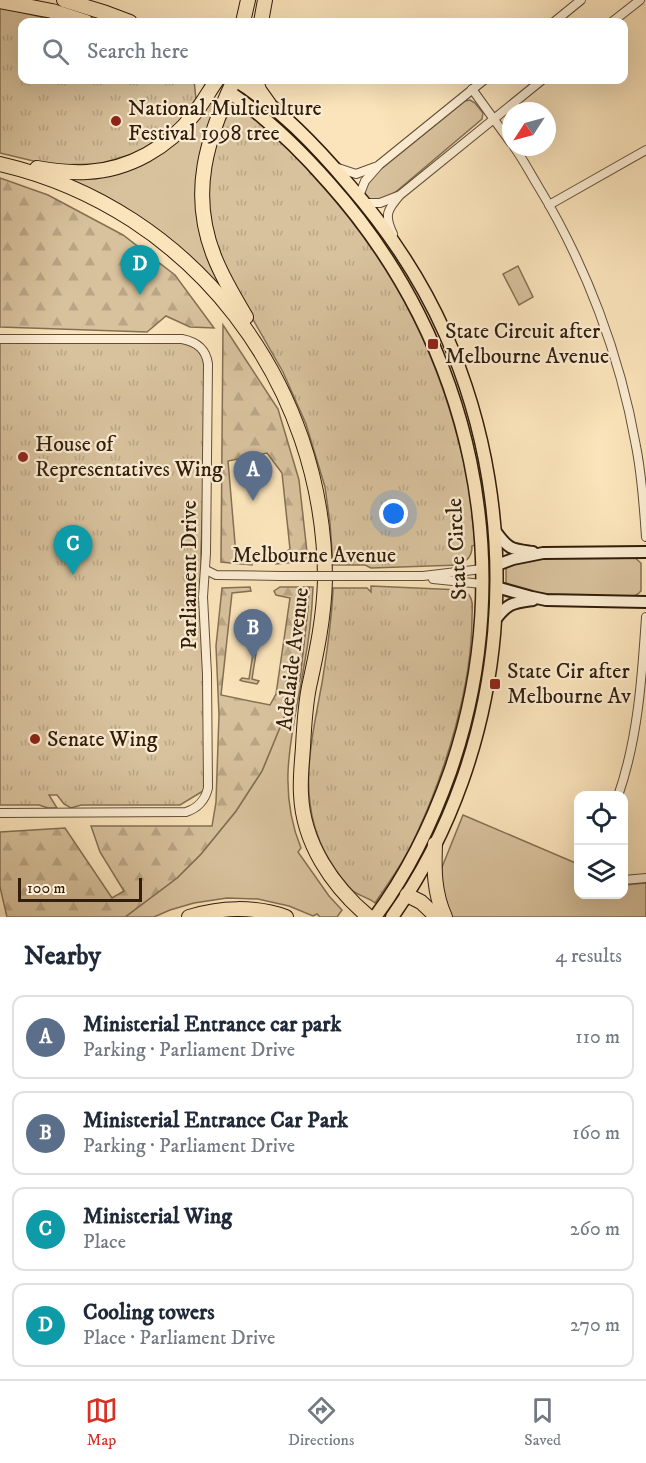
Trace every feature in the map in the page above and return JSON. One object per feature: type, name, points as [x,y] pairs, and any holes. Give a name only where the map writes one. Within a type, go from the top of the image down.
[{"type":"highway","points":[[64,0],[114,18]]},
{"type":"highway","points":[[244,18],[248,0]]},
{"type":"highway","points":[[262,18],[265,0]]},
{"type":"highway","points":[[0,1],[53,6],[78,18]]},
{"type":"highway","points":[[7,166],[88,172],[114,168],[136,160],[162,145],[179,130],[194,114],[212,84]]},
{"type":"highway","points":[[233,84],[216,122],[205,159],[201,197],[205,226],[218,266],[275,368],[282,390]]},
{"type":"highway","points":[[257,84],[269,104]]},
{"type":"highway","name":"Adelaide Avenue","points":[[7,166],[52,180],[93,198],[138,224],[180,256],[200,274],[235,314],[256,343],[282,390],[298,428],[314,479],[324,557],[325,584],[320,636],[305,715],[301,777],[304,820],[312,845],[330,875],[369,917]]},
{"type":"highway","points":[[435,844],[436,888],[445,917]]},
{"type":"highway","points":[[407,895],[421,902],[437,917]]},
{"type":"highway","points":[[193,916],[223,909],[253,910],[286,917]]},
{"type":"main road","name":"State Circle","points":[[233,84],[269,104],[294,124],[334,167],[402,254],[428,298],[459,367],[471,403],[489,476],[496,532],[497,565],[495,620],[485,701],[465,773],[448,817],[407,895],[392,917]]},
{"type":"main road","name":"State Circle","points":[[233,84],[337,191],[387,257],[434,344],[452,391],[476,488],[482,569],[480,636],[474,682],[466,717],[456,753],[430,820],[415,852],[379,912]]},
{"type":"main road","name":"State Circle","points":[[337,191],[361,200]]},
{"type":"main road","points":[[361,200],[362,219],[366,227]]},
{"type":"main road","points":[[496,532],[510,548],[543,553]]},
{"type":"main road","name":"Melbourne Avenue","points":[[482,569],[513,559],[543,553],[646,552]]},
{"type":"main road","name":"Melbourne Avenue","points":[[482,584],[539,599],[646,602]]},
{"type":"main road","points":[[495,620],[508,605],[539,599]]},
{"type":"main road","points":[[379,912],[397,898],[407,895]]},
{"type":"street","points":[[559,18],[581,0]]},
{"type":"street","points":[[617,18],[640,0]]},
{"type":"street","points":[[400,195],[372,204],[361,200],[365,181],[379,165],[479,84]]},
{"type":"street","points":[[402,254],[387,216],[400,195],[537,84]]},
{"type":"street","points":[[472,90],[502,131]]},
{"type":"street","points":[[549,205],[646,150]]},
{"type":"street","points":[[519,156],[549,205],[576,257],[600,313],[615,357],[637,448],[646,537]]},
{"type":"street","points":[[334,167],[356,174],[379,165]]},
{"type":"street","name":"Parliament Drive","points":[[0,339],[182,339],[195,343],[203,350],[208,364],[206,570],[202,586],[207,674],[208,788],[206,795],[196,808],[186,812],[0,813]]},
{"type":"street","name":"Melbourne Avenue","points":[[206,570],[216,575],[423,576],[482,569]]},
{"type":"street","name":"Melbourne Avenue","points":[[423,576],[438,580],[482,584]]},
{"type":"street","points":[[619,791],[641,689],[646,617]]},
{"type":"street","points":[[628,880],[646,878]]},
{"type":"green space","points":[[0,7],[45,18],[18,18],[18,84],[194,84],[196,99],[176,125],[139,152],[99,164],[50,165],[0,153]]},
{"type":"green space","points":[[211,99],[217,102],[203,147],[227,297],[211,279],[63,179],[122,170]]},
{"type":"green space","points":[[470,100],[483,113],[482,119],[395,192],[382,200],[371,201],[364,192],[371,177],[465,101]]},
{"type":"green space","points":[[242,111],[262,124],[281,141],[344,212],[370,246],[413,319],[446,397],[468,482],[475,545],[472,546],[469,557],[459,565],[371,568],[365,565],[333,565],[325,487],[306,424],[283,372],[227,274],[209,224],[208,173],[219,131],[229,113]]},
{"type":"green space","points":[[0,178],[48,195],[123,235],[175,275],[214,328],[190,327],[166,316],[147,332],[0,327]]},
{"type":"green space","points":[[518,266],[533,297],[519,305],[503,274]]},
{"type":"green space","points":[[223,325],[278,409],[299,480],[308,561],[276,564],[278,557],[290,549],[282,473],[267,453],[228,461],[236,555],[252,555],[252,565],[221,562]]},
{"type":"green space","points":[[0,339],[191,341],[208,364],[201,552],[208,788],[180,805],[81,805],[71,808],[64,804],[57,795],[49,795],[57,808],[39,805],[0,805]]},
{"type":"green space","points":[[538,558],[635,558],[641,563],[641,591],[634,596],[569,595],[537,592],[506,585],[506,568]]},
{"type":"green space","points":[[371,586],[461,590],[472,600],[471,644],[467,671],[447,755],[413,842],[375,903],[352,890],[330,861],[319,840],[312,818],[309,796],[310,751],[329,636],[333,588],[367,588],[371,592]]},
{"type":"green space","points":[[250,587],[251,591],[232,593],[221,695],[270,705],[276,694],[290,598],[276,595],[274,591],[280,587],[309,587],[308,607],[300,678],[262,771],[236,811],[201,854],[177,878],[125,917],[7,917],[0,887],[0,832],[65,828],[112,898],[124,891],[100,852],[91,826],[212,826],[216,802],[219,715],[216,646],[222,588]]},
{"type":"green space","points":[[309,587],[313,587],[311,617],[289,757],[289,802],[293,825],[301,848],[298,852],[329,896],[342,910],[337,917],[320,917],[317,914],[313,916],[289,906],[258,899],[227,898],[194,903],[154,917],[125,917],[177,878],[201,854],[236,811],[262,771],[300,678]]},
{"type":"green space","points":[[251,620],[268,623],[267,629],[260,628],[252,679],[259,681],[257,684],[240,680],[249,679],[257,628],[250,626]]},
{"type":"green space","points":[[463,815],[574,862],[574,899],[628,899],[628,885],[646,883],[646,917],[450,917],[442,897],[440,872]]},
{"type":"place","name":"National Multiculture Festival 1998 tree","points":[[116,121]]},
{"type":"place","name":"Cooling towers","points":[[140,295]]},
{"type":"place","name":"State Circuit after Melbourne Avenue","points":[[433,344]]},
{"type":"place","name":"House of Representatives Wing","points":[[23,457]]},
{"type":"place","name":"Ministerial Entrance car park","points":[[253,501]]},
{"type":"place","name":"Ministerial Wing","points":[[73,575]]},
{"type":"place","name":"Ministerial Entrance Car Park","points":[[253,659]]},
{"type":"place","name":"State Cir after Melbourne Av","points":[[495,684]]},
{"type":"place","name":"Senate Wing","points":[[35,739]]}]
